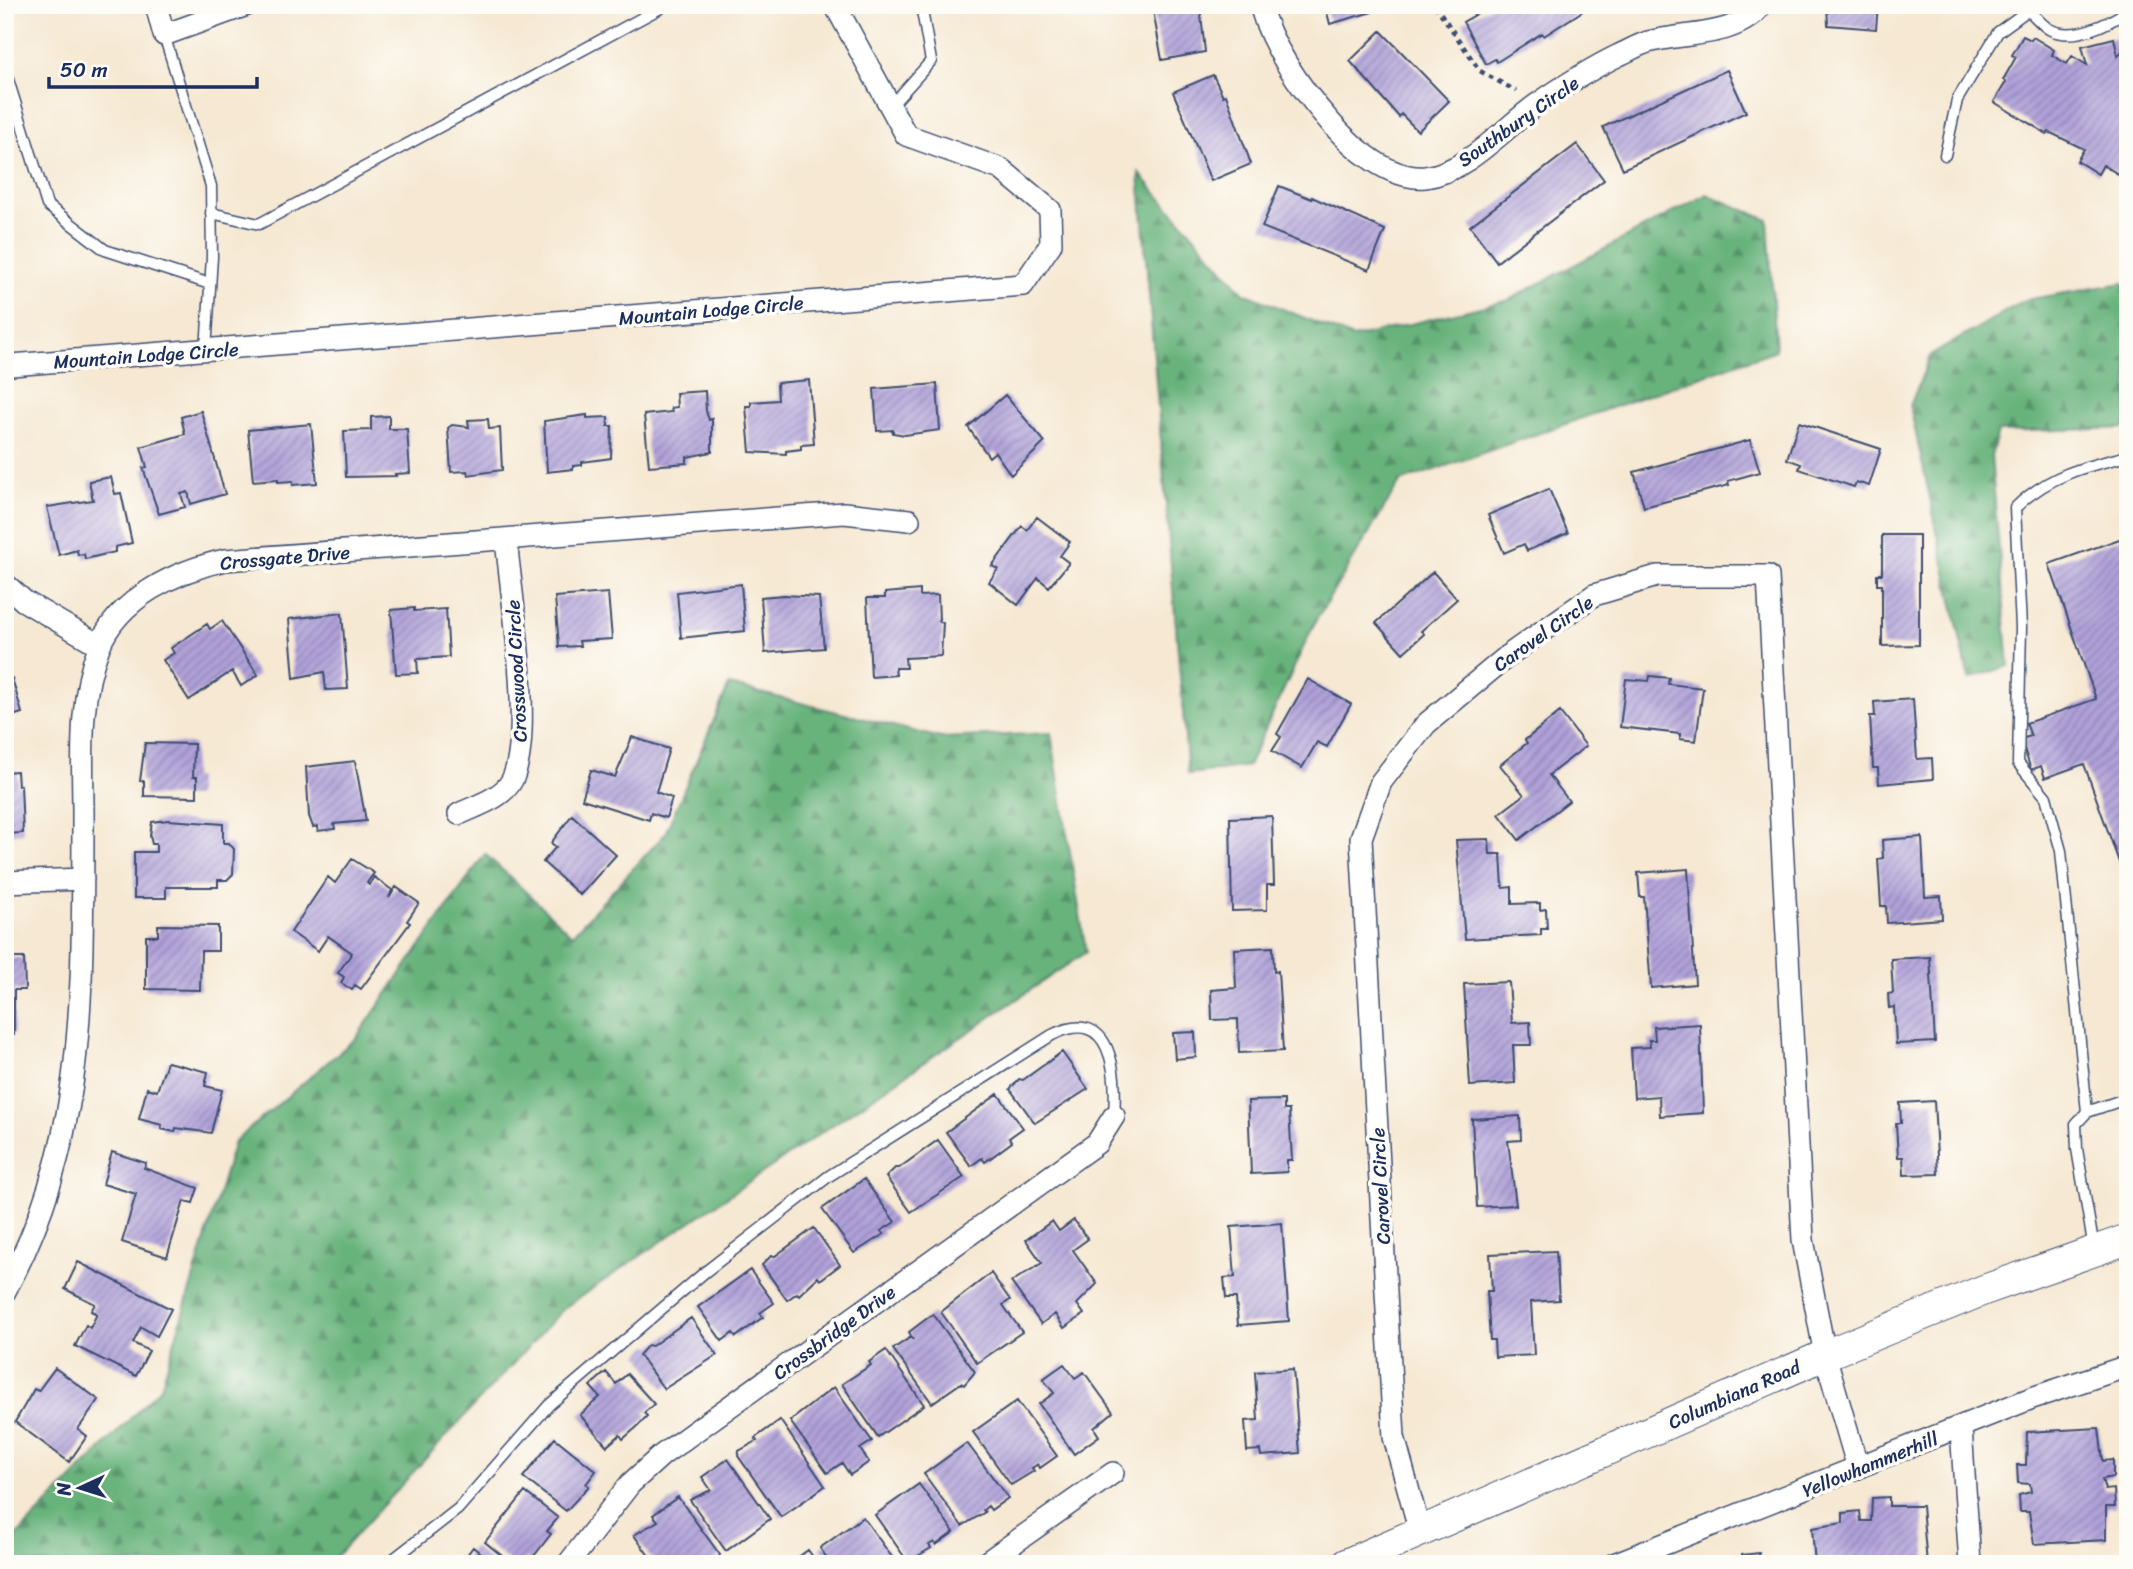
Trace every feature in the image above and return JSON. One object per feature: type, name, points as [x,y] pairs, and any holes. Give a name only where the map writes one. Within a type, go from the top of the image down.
[{"type":"main road","name":"Columbiana Road","points":[[1346,1564],[1825,1355],[1983,1290],[2128,1239]]},
{"type":"street","points":[[156,5],[164,35],[247,5]]},
{"type":"street","name":"Mountain Lodge Circle","points":[[5,361],[11,365],[1023,285],[1051,244],[1049,210],[1001,169],[906,135],[835,5]]},
{"type":"street","name":"Southbury Circle","points":[[1260,5],[1284,60],[1317,107],[1343,136],[1380,165],[1404,174],[1425,177],[1448,170],[1538,104],[1616,57],[1647,42],[1730,26],[1754,15],[1761,5]]},
{"type":"street","name":"Crossgate Drive","points":[[5,1291],[23,1258],[40,1214],[59,1159],[72,1099],[79,1035],[85,703],[99,645],[116,620],[152,587],[199,566],[225,560],[844,513],[909,520]]},
{"type":"street","name":"Crosswood Circle","points":[[458,814],[492,799],[511,782],[521,751],[520,695],[506,539]]},
{"type":"street","name":"Carovel Circle","points":[[1420,1532],[1394,1437],[1361,838],[1381,782],[1426,724],[1510,654],[1594,595],[1657,576],[1768,576],[1803,1240],[1825,1355]]},
{"type":"street","points":[[5,584],[24,601],[99,645]]},
{"type":"street","points":[[5,882],[83,879]]},
{"type":"street","name":"Crossbridge Drive","points":[[568,1564],[630,1484],[662,1455],[1097,1143],[1114,1116]]},
{"type":"street","points":[[1825,1355],[1858,1468]]},
{"type":"street","name":"Yellowhammerhill","points":[[1614,1564],[2032,1398],[2128,1366]]},
{"type":"street","points":[[1961,1428],[1970,1564]]},
{"type":"street","points":[[984,1564],[1113,1473]]},
{"type":"lane","points":[[211,214],[259,224],[666,5]]},
{"type":"lane","points":[[890,107],[931,61],[921,5]]},
{"type":"lane","points":[[1945,155],[1957,100],[1998,32],[2032,8],[2050,29],[2068,34],[2110,23],[2128,10]]},
{"type":"lane","points":[[164,35],[211,186],[206,350]]},
{"type":"lane","points":[[5,70],[47,205],[106,250],[210,284]]},
{"type":"lane","points":[[2087,1112],[2061,851],[2046,797],[2018,764],[2021,626],[2015,508],[2031,492],[2052,478],[2128,456]]},
{"type":"lane","points":[[387,1564],[458,1508],[550,1405],[705,1272],[830,1176],[1052,1035],[1064,1029],[1084,1028],[1095,1032],[1105,1043],[1114,1065],[1114,1116]]},
{"type":"lane","points":[[2094,1249],[2077,1149],[2076,1124],[2087,1112],[2128,1098]]},
{"type":"path","points":[[1435,5],[1479,71],[1538,104]]},
{"type":"green space","points":[[1139,173],[1244,293],[1353,338],[1509,300],[1707,194],[1768,220],[1776,350],[1400,482],[1316,620],[1248,766],[1188,774]]},
{"type":"green space","points":[[2128,284],[2128,428],[1998,432],[1991,456],[2009,666],[1969,679],[1910,406],[1930,356],[2025,300]]},
{"type":"green space","points":[[729,685],[941,738],[1051,733],[1086,952],[564,1308],[329,1564],[5,1564],[5,1548],[161,1387],[234,1142],[356,1038],[485,854],[572,935],[665,834]]},
{"type":"building","points":[[1152,5],[1200,5],[1205,52],[1162,60]]},
{"type":"building","points":[[1325,5],[1370,5],[1372,12],[1330,24]]},
{"type":"building","points":[[1493,5],[1598,5],[1591,9],[1589,7],[1544,36],[1542,33],[1497,62],[1495,59],[1486,64],[1463,22]]},
{"type":"building","points":[[1827,5],[1878,5],[1876,29],[1828,25]]},
{"type":"building","points":[[1381,31],[1449,101],[1418,131],[1401,114],[1399,117],[1350,61]]},
{"type":"building","points":[[2023,36],[2031,40],[2033,37],[2054,50],[2052,55],[2067,64],[2072,56],[2087,65],[2082,46],[2114,38],[2118,56],[2128,43],[2128,180],[2103,165],[2098,174],[2077,161],[2084,149],[2049,132],[2047,134],[1994,102],[2006,82],[2003,80],[2016,57],[2012,55]]},
{"type":"building","points":[[1727,70],[1746,112],[1623,169],[1603,127]]},
{"type":"building","points":[[1213,75],[1223,96],[1226,95],[1251,164],[1211,181],[1173,92]]},
{"type":"building","points":[[1577,144],[1604,180],[1497,262],[1470,226]]},
{"type":"building","points":[[1279,186],[1312,197],[1385,230],[1369,270],[1262,227]]},
{"type":"building","points":[[809,380],[814,444],[801,445],[801,449],[786,451],[786,454],[750,452],[746,406],[751,406],[751,402],[778,400],[777,383]]},
{"type":"building","points":[[937,384],[940,430],[905,435],[893,433],[893,430],[877,431],[874,389]]},
{"type":"building","points":[[705,391],[706,411],[709,420],[712,419],[712,452],[687,457],[687,463],[649,466],[644,415],[672,412],[671,408],[677,407],[676,393]]},
{"type":"building","points":[[1005,395],[1045,442],[1011,475],[995,452],[989,457],[968,427]]},
{"type":"building","points":[[201,411],[225,494],[191,504],[188,492],[181,494],[185,507],[159,514],[143,468],[147,467],[141,447],[185,434],[181,417]]},
{"type":"building","points":[[587,415],[587,418],[608,417],[608,426],[612,426],[611,458],[582,462],[582,465],[573,466],[573,469],[547,472],[544,421]]},
{"type":"building","points":[[389,416],[389,429],[407,429],[410,473],[395,474],[396,476],[346,477],[344,431],[371,430],[371,417]]},
{"type":"building","points":[[488,419],[489,429],[500,428],[502,470],[468,475],[467,471],[451,472],[448,428],[452,425],[469,427],[468,420]]},
{"type":"building","points":[[1799,422],[1881,449],[1869,486],[1856,482],[1854,487],[1799,469],[1801,464],[1787,459]]},
{"type":"building","points":[[311,424],[317,483],[293,485],[293,481],[278,482],[278,479],[253,481],[248,430]]},
{"type":"building","points":[[1750,440],[1760,472],[1728,481],[1729,485],[1644,507],[1634,472]]},
{"type":"building","points":[[111,477],[115,494],[121,493],[132,543],[115,547],[115,552],[85,559],[84,554],[78,555],[77,550],[59,555],[47,507],[93,500],[89,481]]},
{"type":"building","points":[[1549,489],[1568,533],[1527,551],[1524,544],[1504,553],[1488,515]]},
{"type":"building","points":[[1037,517],[1070,542],[1060,556],[1069,563],[1049,587],[1038,578],[1018,605],[989,582],[998,569],[992,566],[1022,526],[1027,530]]},
{"type":"building","points":[[1882,535],[1919,535],[1919,645],[1882,646],[1882,585],[1877,585],[1877,574],[1882,574]]},
{"type":"building","points":[[2128,536],[2128,859],[2119,862],[2084,764],[2045,778],[2041,766],[2031,770],[2021,739],[2031,736],[2026,723],[2096,699],[2049,564]]},
{"type":"building","points":[[1433,572],[1457,599],[1421,631],[1424,634],[1403,653],[1376,623]]},
{"type":"building","points":[[741,584],[745,631],[681,638],[677,592]]},
{"type":"building","points":[[920,590],[920,596],[938,595],[939,621],[943,623],[941,656],[905,658],[906,668],[895,668],[896,675],[871,677],[867,598],[885,598],[885,593]]},
{"type":"building","points":[[608,593],[612,639],[579,641],[580,646],[559,647],[555,597]]},
{"type":"building","points":[[761,597],[819,597],[824,648],[765,653]]},
{"type":"building","points":[[414,608],[414,611],[446,609],[449,657],[417,659],[418,673],[396,674],[391,610]]},
{"type":"building","points":[[342,613],[348,689],[326,690],[324,672],[294,678],[289,619]]},
{"type":"building","points":[[222,621],[258,675],[241,686],[232,671],[189,700],[163,660],[174,653],[171,648],[207,624],[210,629]]},
{"type":"building","points":[[1650,676],[1669,678],[1668,684],[1703,688],[1696,741],[1680,739],[1680,734],[1620,727],[1626,679],[1649,681]]},
{"type":"building","points":[[12,678],[22,713],[5,718],[5,680]]},
{"type":"building","points":[[1308,679],[1351,704],[1327,747],[1317,742],[1302,768],[1272,751],[1281,737],[1277,734]]},
{"type":"building","points":[[1913,699],[1917,759],[1932,758],[1933,779],[1879,784],[1878,768],[1873,768],[1870,716],[1875,716],[1874,702]]},
{"type":"building","points":[[1560,712],[1586,746],[1549,775],[1569,801],[1519,840],[1499,814],[1524,795],[1500,765],[1527,743],[1525,740]]},
{"type":"building","points":[[632,737],[669,749],[656,792],[672,798],[666,818],[651,813],[649,820],[582,799],[591,770],[615,777]]},
{"type":"building","points":[[145,743],[194,744],[193,777],[197,777],[197,797],[144,796],[144,781],[140,781]]},
{"type":"building","points":[[355,761],[366,821],[334,824],[335,829],[318,831],[318,826],[313,827],[309,816],[306,767]]},
{"type":"building","points":[[17,771],[18,786],[21,785],[23,833],[5,834],[5,772]]},
{"type":"building","points":[[572,815],[616,855],[580,895],[543,862],[556,847],[551,843]]},
{"type":"building","points":[[1272,816],[1274,885],[1267,885],[1267,910],[1232,911],[1230,818]]},
{"type":"building","points":[[168,820],[223,824],[223,843],[229,843],[234,849],[233,874],[227,880],[218,880],[218,887],[166,887],[166,898],[134,898],[134,852],[156,852],[156,844],[152,844],[150,836],[152,822]]},
{"type":"building","points":[[1922,837],[1925,897],[1941,896],[1942,919],[1887,923],[1886,906],[1881,906],[1878,859],[1883,858],[1882,840]]},
{"type":"building","points":[[1489,839],[1490,854],[1501,854],[1503,888],[1512,887],[1512,904],[1540,903],[1540,910],[1546,909],[1547,929],[1541,929],[1541,935],[1465,939],[1456,840]]},
{"type":"building","points":[[352,859],[374,873],[367,883],[369,885],[374,877],[392,890],[389,898],[396,887],[419,903],[407,921],[410,923],[361,989],[355,985],[352,990],[341,983],[344,977],[338,973],[352,953],[328,936],[318,951],[291,932],[328,877],[335,883]]},
{"type":"building","points":[[1688,869],[1695,984],[1651,988],[1644,897],[1640,897],[1638,873]]},
{"type":"building","points":[[158,925],[218,926],[218,951],[201,951],[200,990],[146,989],[146,936],[158,936]]},
{"type":"building","points":[[1273,947],[1274,972],[1278,971],[1283,1051],[1239,1053],[1238,1019],[1212,1020],[1211,990],[1236,988],[1234,949]]},
{"type":"building","points":[[1930,957],[1935,1042],[1896,1044],[1894,1007],[1889,1008],[1888,994],[1893,993],[1891,959]]},
{"type":"building","points":[[5,958],[24,958],[25,990],[14,990],[14,1034],[5,1034]]},
{"type":"building","points":[[1509,982],[1512,1023],[1530,1022],[1531,1045],[1513,1045],[1515,1083],[1470,1086],[1464,984]]},
{"type":"building","points":[[1700,1024],[1703,1113],[1660,1116],[1659,1096],[1634,1098],[1631,1048],[1650,1047],[1649,1040],[1655,1040],[1654,1027]]},
{"type":"building","points":[[1195,1032],[1196,1057],[1175,1059],[1173,1033]]},
{"type":"building","points":[[1062,1052],[1088,1089],[1035,1123],[1010,1089],[1019,1079],[1023,1080]]},
{"type":"building","points":[[167,1062],[208,1072],[205,1086],[222,1090],[211,1133],[176,1128],[175,1132],[161,1129],[162,1125],[139,1119],[147,1088],[157,1091]]},
{"type":"building","points":[[998,1094],[1023,1128],[1009,1138],[1012,1142],[985,1162],[982,1158],[971,1166],[946,1132]]},
{"type":"building","points":[[1284,1100],[1284,1110],[1289,1110],[1292,1160],[1287,1160],[1287,1172],[1251,1174],[1248,1101]]},
{"type":"building","points":[[1934,1101],[1938,1174],[1904,1175],[1903,1157],[1898,1157],[1896,1123],[1901,1123],[1900,1103]]},
{"type":"building","points":[[1520,1116],[1521,1140],[1508,1141],[1516,1205],[1477,1207],[1472,1119]]},
{"type":"building","points":[[938,1140],[964,1177],[911,1212],[886,1177],[895,1168],[899,1168]]},
{"type":"building","points":[[112,1152],[146,1163],[144,1168],[198,1188],[193,1203],[184,1201],[167,1257],[122,1242],[136,1194],[103,1184]]},
{"type":"building","points":[[864,1179],[895,1222],[881,1231],[884,1234],[854,1253],[822,1209]]},
{"type":"building","points":[[1074,1220],[1088,1239],[1073,1250],[1097,1284],[1077,1304],[1084,1314],[1064,1328],[1055,1314],[1041,1324],[1011,1282],[1042,1263],[1026,1240],[1052,1221],[1059,1231]]},
{"type":"building","points":[[1282,1223],[1289,1321],[1238,1325],[1236,1298],[1226,1298],[1224,1278],[1235,1277],[1231,1227]]},
{"type":"building","points":[[814,1228],[840,1265],[820,1280],[818,1277],[799,1295],[797,1293],[787,1300],[762,1265],[771,1256],[775,1256]]},
{"type":"building","points":[[1556,1251],[1559,1300],[1531,1302],[1534,1355],[1495,1357],[1494,1340],[1490,1340],[1487,1291],[1492,1291],[1490,1254]]},
{"type":"building","points":[[78,1262],[171,1309],[157,1336],[141,1327],[133,1343],[149,1351],[136,1376],[75,1346],[86,1325],[90,1328],[97,1314],[91,1311],[95,1304],[65,1289]]},
{"type":"building","points":[[750,1270],[774,1303],[760,1313],[763,1317],[736,1337],[733,1333],[722,1341],[698,1307]]},
{"type":"building","points":[[991,1273],[1010,1300],[1003,1305],[1022,1332],[977,1363],[941,1312]]},
{"type":"building","points":[[933,1314],[975,1372],[964,1385],[961,1383],[932,1403],[893,1349],[911,1337],[913,1340],[909,1332]]},
{"type":"building","points":[[691,1318],[717,1355],[664,1389],[639,1355],[648,1345],[652,1346]]},
{"type":"building","points":[[886,1350],[924,1405],[878,1437],[842,1384],[871,1365],[869,1362]]},
{"type":"building","points":[[1064,1364],[1075,1378],[1084,1372],[1113,1412],[1094,1428],[1099,1436],[1074,1454],[1039,1404],[1054,1393],[1043,1379]]},
{"type":"building","points":[[55,1368],[99,1400],[78,1429],[87,1436],[69,1462],[15,1422],[34,1389],[38,1391]]},
{"type":"building","points":[[1293,1369],[1300,1453],[1261,1456],[1260,1450],[1247,1451],[1245,1421],[1258,1420],[1255,1372]]},
{"type":"building","points":[[606,1372],[616,1384],[627,1374],[654,1404],[644,1413],[647,1416],[637,1427],[623,1439],[620,1435],[607,1446],[580,1415],[600,1397],[590,1386]]},
{"type":"building","points":[[834,1387],[872,1441],[860,1449],[869,1462],[850,1475],[842,1463],[827,1473],[790,1421]]},
{"type":"building","points":[[1017,1401],[1057,1456],[1040,1468],[1038,1464],[1032,1468],[1034,1471],[1011,1485],[973,1432]]},
{"type":"building","points":[[780,1420],[825,1486],[781,1517],[738,1456],[739,1451],[757,1441],[755,1438]]},
{"type":"building","points":[[2099,1428],[2103,1461],[2113,1460],[2113,1477],[2102,1479],[2105,1490],[2114,1489],[2115,1507],[2106,1507],[2106,1540],[2034,1544],[2029,1512],[2020,1512],[2019,1495],[2031,1492],[2030,1484],[2018,1483],[2017,1465],[2026,1465],[2027,1432]]},
{"type":"building","points":[[555,1438],[596,1471],[586,1484],[589,1486],[566,1511],[523,1477]]},
{"type":"building","points":[[967,1443],[1008,1498],[991,1510],[988,1506],[983,1510],[985,1512],[962,1526],[924,1474]]},
{"type":"building","points":[[728,1459],[770,1519],[726,1551],[690,1500],[711,1490],[702,1477]]},
{"type":"building","points":[[919,1484],[954,1532],[936,1545],[934,1542],[929,1545],[931,1548],[908,1562],[875,1515]]},
{"type":"building","points":[[525,1492],[558,1518],[547,1531],[551,1534],[530,1561],[526,1558],[522,1564],[512,1564],[485,1542]]},
{"type":"building","points":[[678,1497],[720,1555],[713,1564],[655,1564],[634,1535],[658,1521],[653,1515]]},
{"type":"building","points":[[1889,1497],[1889,1506],[1922,1506],[1927,1564],[1815,1564],[1812,1528],[1843,1523],[1843,1513],[1860,1511],[1861,1521],[1871,1521],[1872,1498]]},
{"type":"building","points":[[863,1517],[897,1564],[831,1564],[820,1548]]},
{"type":"building","points":[[473,1547],[494,1564],[460,1564]]},
{"type":"building","points":[[808,1550],[818,1564],[789,1564]]},
{"type":"building","points":[[1759,1553],[1760,1564],[1743,1564],[1742,1555]]}]
